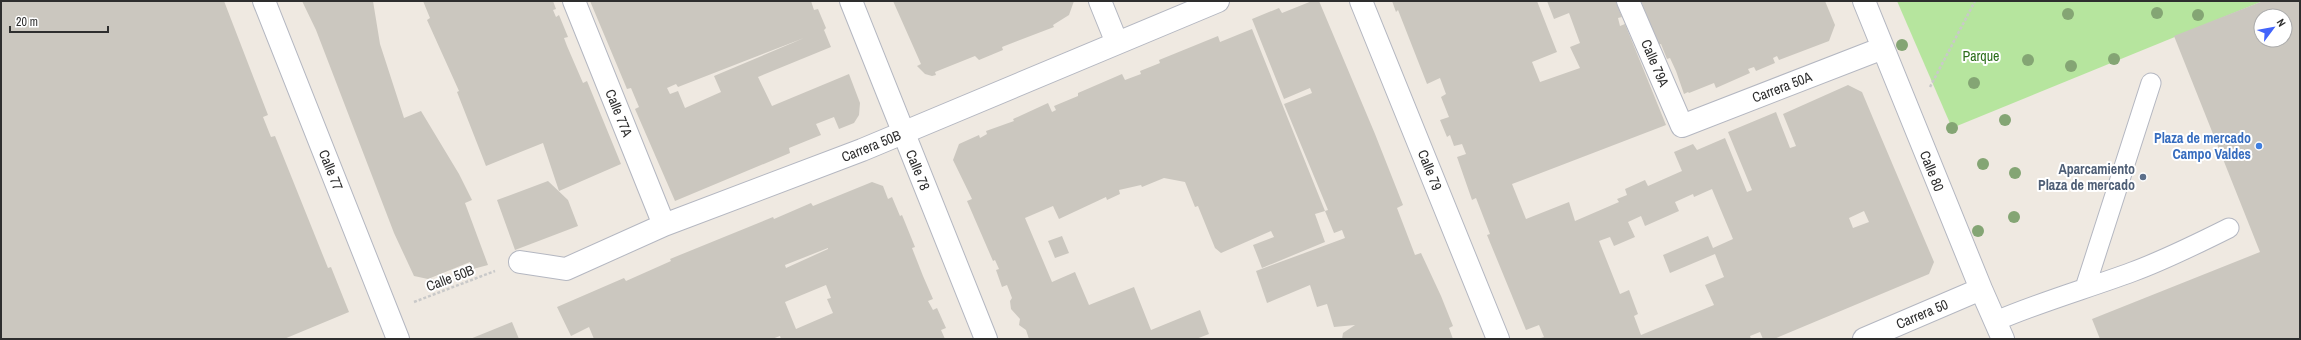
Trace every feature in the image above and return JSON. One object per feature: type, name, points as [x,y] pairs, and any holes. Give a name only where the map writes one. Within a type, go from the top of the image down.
[{"type":"street","name":"Calle 77","points":[[264,1],[388,312],[393,337]]},
{"type":"street","name":"Calle 77A","points":[[574,1],[664,225]]},
{"type":"street","name":"Calle 78","points":[[851,1],[986,339]]},
{"type":"street","points":[[1100,1],[1117,43]]},
{"type":"street","name":"Carrera 50B","points":[[520,262],[566,269],[664,225],[903,133],[1218,1]]},
{"type":"street","name":"Calle 79","points":[[1361,1],[1498,339]]},
{"type":"street","name":"Calle 79A","points":[[1628,1],[1682,126]]},
{"type":"street","name":"Calle 80","points":[[1864,1],[1981,289],[2000,330]]},
{"type":"street","name":"Carrera 50A","points":[[1682,126],[1883,48]]},
{"type":"street","name":"Carrera 50","points":[[1864,339],[1981,289]]},
{"type":"lane","points":[[2085,288],[2151,83]]},
{"type":"lane","points":[[2000,330],[2038,303],[2085,288],[2181,252],[2229,228]]},
{"type":"path","points":[[1927,93],[1975,1]]},
{"type":"path","name":"Calle 50B","points":[[388,312],[520,262]]},
{"type":"green space","name":"Parque","points":[[1897,1],[2263,1],[1952,128]]},
{"type":"building","points":[[1,1],[224,1],[268,115],[263,117],[271,137],[275,136],[328,268],[331,267],[349,312],[284,339],[1,339]]},
{"type":"building","points":[[302,1],[373,1],[380,44],[404,118],[421,111],[459,174],[472,200],[465,203],[488,265],[473,269],[470,262],[428,279],[414,276],[394,233],[316,30]]},
{"type":"building","points":[[423,1],[553,1],[556,9],[553,10],[556,17],[559,15],[568,37],[564,38],[567,46],[583,83],[587,81],[621,164],[559,191],[543,143],[486,166],[457,92],[459,91],[427,20],[430,18]]},
{"type":"building","points":[[590,1],[811,1],[814,10],[818,9],[826,28],[824,30],[831,47],[758,77],[772,106],[849,74],[860,103],[859,115],[854,123],[839,129],[834,117],[816,124],[821,135],[789,148],[790,153],[675,201],[635,109],[639,107],[631,88],[627,89]],"holes":[[[804,38],[714,76],[721,92],[685,108],[678,91],[670,94],[667,88],[676,84],[678,87]]]},
{"type":"building","points":[[893,1],[1074,1],[1069,15],[1053,25],[1054,27],[1002,47],[1003,50],[979,60],[975,56],[935,72],[936,75],[932,76],[925,74],[917,66],[921,64]]},
{"type":"building","points":[[1312,1],[1319,1],[1375,134],[1403,205],[1397,208],[1415,255],[1421,253],[1441,296],[1453,326],[1449,328],[1453,339],[1342,339],[1343,333],[1355,325],[1334,327],[1327,304],[1317,307],[1310,285],[1267,303],[1256,271],[1345,238],[1342,230],[1334,233],[1325,211],[1328,210],[1284,104],[1312,93],[1310,88],[1284,99],[1252,19],[1279,8],[1282,13]]},
{"type":"building","points":[[1392,1],[1537,1],[1557,52],[1532,62],[1540,82],[1580,68],[1570,47],[1580,43],[1569,13],[1554,19],[1547,1],[1616,2],[1622,17],[1618,18],[1620,26],[1625,24],[1666,125],[1512,184],[1526,219],[1569,202],[1575,221],[1619,202],[1617,199],[1627,195],[1625,189],[1645,180],[1648,186],[1682,171],[1674,152],[1693,144],[1697,150],[1725,138],[1747,192],[1752,190],[1728,132],[1776,112],[1790,148],[1796,146],[1783,114],[1848,85],[1862,92],[1934,262],[1929,274],[1774,339],[1763,339],[1760,332],[1750,336],[1751,339],[1538,339],[1544,337],[1539,325],[1526,330],[1487,235],[1490,234],[1476,198],[1472,200],[1457,157],[1466,154],[1462,144],[1454,146],[1450,135],[1447,137],[1440,120],[1449,117],[1441,97],[1446,94],[1440,78],[1427,84],[1398,10],[1396,12]],"holes":[[[1712,189],[1733,239],[1713,248],[1708,236],[1663,255],[1670,273],[1715,254],[1724,277],[1705,285],[1714,305],[1641,335],[1634,316],[1638,314],[1629,290],[1620,294],[1599,241],[1610,237],[1614,246],[1635,237],[1628,222],[1641,216],[1645,226],[1679,211],[1675,202],[1693,194],[1694,197]],[[1864,211],[1869,222],[1853,228],[1849,218]]]},
{"type":"building","points":[[1641,1],[1825,1],[1835,25],[1829,41],[1779,60],[1777,56],[1773,58],[1775,63],[1756,71],[1754,67],[1748,69],[1750,73],[1716,88],[1714,83],[1684,94],[1670,58],[1667,59],[1661,44],[1658,45]]},
{"type":"building","name":"Plaza de mercado Campo Valdes","points":[[2263,1],[2300,1],[2300,339],[2100,339],[2092,319],[2260,252],[2174,36]]},
{"type":"building","points":[[1252,29],[1325,211],[1315,214],[1325,242],[1262,268],[1253,245],[1274,237],[1271,231],[1221,253],[1215,248],[1198,206],[1195,207],[1185,182],[1164,178],[1142,187],[1141,185],[1119,190],[1120,194],[1107,200],[1106,197],[1059,219],[1053,206],[1025,218],[1052,282],[1075,272],[1089,305],[1134,287],[1151,330],[1200,310],[1209,334],[1196,339],[1029,339],[1026,330],[1019,325],[1020,319],[1011,309],[1010,301],[1012,298],[1007,285],[1002,287],[996,270],[999,269],[995,260],[993,261],[967,201],[972,199],[953,160],[959,144],[979,135],[980,138],[987,134],[986,131],[1014,121],[1013,119],[1048,103],[1052,112],[1056,110],[1054,106],[1078,96],[1078,93],[1122,74],[1125,80],[1141,74],[1140,71],[1160,63],[1159,60],[1218,36],[1220,42]]},
{"type":"building","points":[[548,181],[568,200],[578,226],[515,250],[497,200]]},
{"type":"building","points":[[872,182],[883,186],[888,199],[892,197],[900,216],[902,215],[915,247],[912,248],[933,299],[928,301],[933,310],[937,308],[946,328],[941,330],[945,339],[781,339],[780,336],[772,339],[594,339],[589,327],[571,336],[557,307],[624,278],[626,281],[671,261],[670,259],[773,217],[774,219],[811,203],[813,206]],"holes":[[[828,249],[786,268],[785,265]],[[826,285],[831,298],[827,299],[833,313],[796,329],[785,302]]]},
{"type":"building","points":[[1062,236],[1069,253],[1055,258],[1048,241]]},
{"type":"building","points":[[512,322],[519,339],[470,339]]},
{"type":"place","name":"Plaza de mercado Campo Valdes","points":[[2259,146]]},
{"type":"place","name":"Aparcamiento Plaza de mercado","points":[[2143,177]]}]
